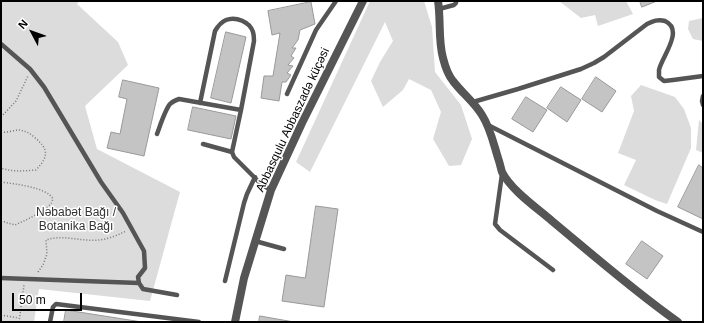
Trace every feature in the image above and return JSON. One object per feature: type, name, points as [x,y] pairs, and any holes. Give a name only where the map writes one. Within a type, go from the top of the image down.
[{"type":"street","name":"Abbasqulu Abbaszadə küçəsi","points":[[235,322],[244,278],[271,190],[299,129],[363,1]]},
{"type":"street","points":[[438,5],[441,48],[447,69],[452,79],[461,91],[473,102],[488,124],[502,172],[509,182],[520,194],[644,297],[678,322]]},
{"type":"lane","points":[[287,94],[316,30],[336,1]]},
{"type":"lane","points":[[438,5],[454,5],[456,1]]},
{"type":"lane","points":[[200,102],[215,31],[222,22],[227,19],[231,18],[245,22],[254,32],[254,42],[242,110],[232,152],[234,157],[254,178],[271,190]]},
{"type":"lane","points":[[473,102],[574,71],[594,63],[604,57],[646,24],[654,20],[659,20],[670,24],[673,32],[671,44],[659,71],[659,77],[664,81],[703,76]]},
{"type":"lane","points":[[1,44],[30,69],[44,87],[97,176],[123,213],[144,251],[144,268],[138,277],[139,283],[143,289],[177,295]]},
{"type":"lane","points":[[703,96],[703,105]]},
{"type":"lane","points":[[156,134],[167,109],[175,100],[179,99],[200,102],[242,110]]},
{"type":"lane","points":[[488,124],[657,211],[703,232]]},
{"type":"lane","points":[[202,144],[232,152]]},
{"type":"lane","points":[[502,172],[495,224],[500,230],[552,270]]},
{"type":"lane","points":[[225,281],[244,203],[254,178]]},
{"type":"lane","points":[[255,241],[284,249]]},
{"type":"lane","points":[[1,278],[139,283]]},
{"type":"lane","points":[[50,322],[53,307],[56,304],[173,320],[199,322]]},
{"type":"path","points":[[1,117],[16,101],[30,69]]},
{"type":"path","points":[[1,132],[20,130],[29,133],[41,142],[46,150],[44,162],[36,170],[18,171],[1,168]]},
{"type":"path","points":[[1,182],[42,190],[51,195],[53,199],[51,204],[43,211],[15,225],[1,220]]},
{"type":"path","points":[[36,280],[47,254],[46,240],[53,237],[98,240],[110,238],[132,229]]},
{"type":"path","points":[[19,322],[25,279]]},
{"type":"path","points":[[1,316],[19,318]]},
{"type":"green space","name":"Nəbabət Bağı / Botanika Bağı","points":[[1,1],[79,1],[77,4],[118,42],[128,65],[85,106],[97,149],[180,192],[150,301],[39,289],[34,322],[1,322]]},
{"type":"green space","points":[[370,1],[424,1],[432,27],[435,72],[461,105],[472,139],[461,165],[449,166],[433,139],[441,112],[431,90],[409,79],[403,90],[383,107],[371,81],[380,62],[393,41],[385,22],[310,172],[296,162]]},
{"type":"green space","points":[[559,1],[626,1],[633,14],[598,26],[595,15],[581,18]]},
{"type":"green space","points":[[703,18],[703,41],[693,39],[688,29],[689,21]]},
{"type":"green space","points":[[641,85],[675,97],[684,109],[691,128],[691,148],[667,204],[624,185],[636,160],[618,153],[634,111],[631,96]]},
{"type":"green space","points":[[699,120],[703,124],[703,153],[696,150]]},
{"type":"building","points":[[640,1],[657,1],[642,7]]},
{"type":"building","points":[[311,2],[315,24],[300,30],[298,40],[292,48],[296,48],[291,56],[294,58],[288,65],[293,66],[287,73],[291,75],[286,82],[282,82],[279,101],[261,98],[264,76],[273,76],[280,33],[272,35],[268,11]]},
{"type":"building","points":[[226,32],[246,37],[231,103],[211,98]]},
{"type":"building","points":[[596,77],[616,91],[602,112],[582,99]]},
{"type":"building","points":[[123,80],[159,88],[144,156],[107,148],[111,132],[120,134],[127,99],[119,97]]},
{"type":"building","points":[[561,87],[581,100],[567,122],[547,108]]},
{"type":"building","points":[[526,97],[547,110],[533,132],[512,119]]},
{"type":"building","points":[[193,107],[236,116],[231,139],[188,130]]},
{"type":"building","points":[[699,165],[703,168],[703,219],[678,207]]},
{"type":"building","points":[[316,206],[338,209],[324,307],[282,301],[286,275],[305,278]]},
{"type":"building","points":[[642,241],[663,256],[647,279],[626,264]]},
{"type":"building","points":[[66,310],[142,322],[64,322]]},
{"type":"building","points":[[260,316],[294,322],[259,322]]}]
